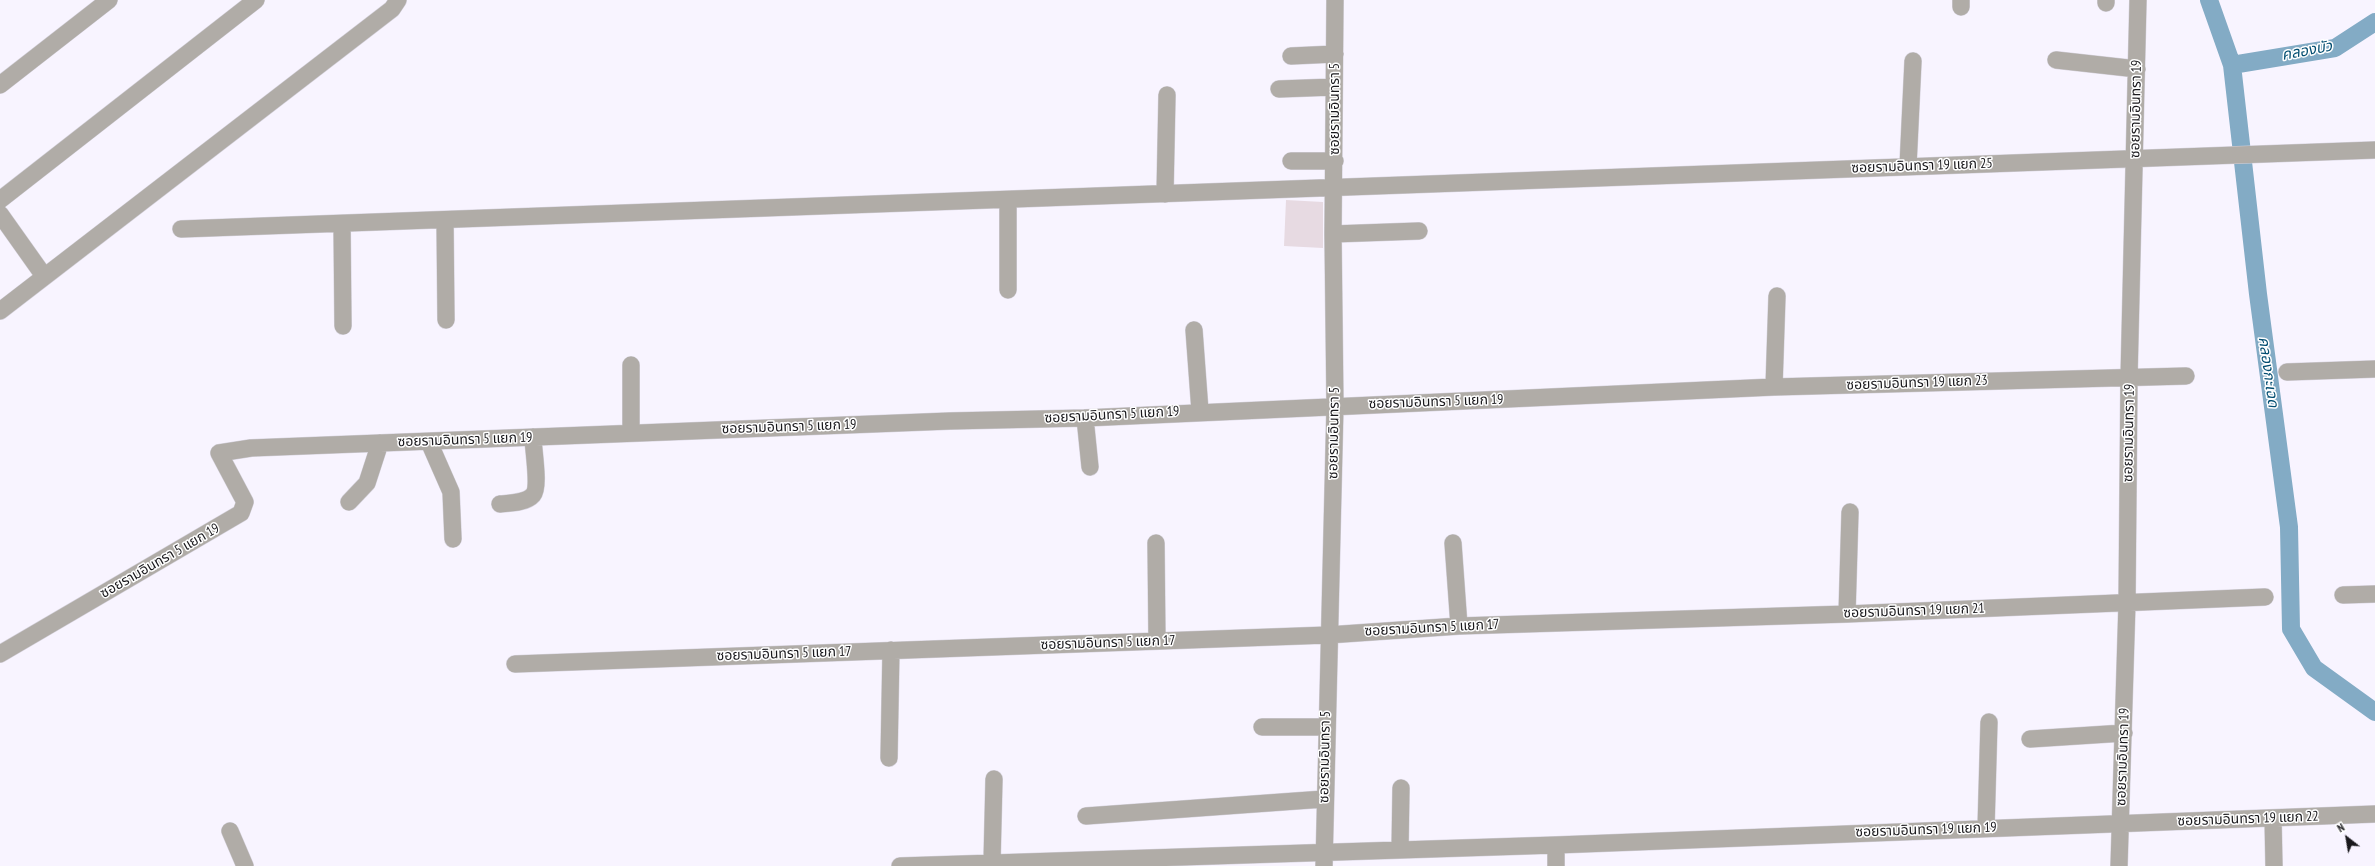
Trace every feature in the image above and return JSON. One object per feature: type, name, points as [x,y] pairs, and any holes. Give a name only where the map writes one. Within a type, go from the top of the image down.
[{"type":"street","points":[[0,85],[109,0]]},
{"type":"street","points":[[0,200],[256,0]]},
{"type":"street","points":[[0,311],[392,8],[398,0]]},
{"type":"street","name":"ซอยรามอินทรา 5","points":[[1324,859],[1328,635],[1336,406],[1333,234],[1335,161],[1335,0]]},
{"type":"street","name":"ซอยรามอินทรา 19","points":[[2119,866],[2127,603],[2129,378],[2138,0]]},
{"type":"street","points":[[1291,56],[1335,54]]},
{"type":"street","points":[[2056,60],[2137,69]]},
{"type":"street","points":[[1908,166],[1913,61]]},
{"type":"street","points":[[1280,89],[1334,87]]},
{"type":"street","points":[[1165,194],[1167,95]]},
{"type":"street","name":"ซอยรามอินทรา 19 แยก 25","points":[[1334,188],[2375,150]]},
{"type":"street","points":[[1291,161],[1335,161]]},
{"type":"street","points":[[181,229],[342,225],[1334,188]]},
{"type":"street","points":[[1008,200],[1008,290]]},
{"type":"street","points":[[0,214],[44,276]]},
{"type":"street","points":[[445,221],[446,320]]},
{"type":"street","points":[[342,225],[343,326]]},
{"type":"street","points":[[1333,234],[1419,231]]},
{"type":"street","points":[[1774,387],[1777,296]]},
{"type":"street","points":[[1194,330],[1200,411]]},
{"type":"street","points":[[631,365],[631,433]]},
{"type":"street","points":[[2287,372],[2375,368]]},
{"type":"street","name":"ซอยรามอินทรา 19 แยก 23","points":[[1704,390],[2186,376]]},
{"type":"street","name":"ซอยรามอินทรา 5 แยก 19","points":[[0,654],[241,513],[245,502],[219,453],[251,448],[631,433],[1085,418],[1200,411],[1704,390]]},
{"type":"street","points":[[1085,418],[1090,467]]},
{"type":"street","points":[[500,504],[525,500],[533,495],[537,487],[532,437]]},
{"type":"street","points":[[429,442],[451,492],[453,539]]},
{"type":"street","points":[[349,502],[367,483],[380,444]]},
{"type":"street","points":[[1847,614],[1850,512]]},
{"type":"street","points":[[1156,543],[1156,641]]},
{"type":"street","points":[[1453,543],[1458,626]]},
{"type":"street","points":[[2343,595],[2375,594]]},
{"type":"street","name":"ซอยรามอินทรา 19 แยก 21","points":[[1702,617],[1847,614],[2265,597]]},
{"type":"street","name":"ซอยรามอินทรา 5 แยก 17","points":[[515,664],[1328,635],[1458,626],[1702,617]]},
{"type":"street","points":[[889,758],[891,650]]},
{"type":"street","points":[[1986,828],[1989,722]]},
{"type":"street","points":[[1262,726],[1326,727]]},
{"type":"street","points":[[2030,739],[2124,733]]},
{"type":"street","points":[[992,862],[994,779]]},
{"type":"street","points":[[1400,850],[1401,788]]},
{"type":"street","points":[[1086,816],[1324,799]]},
{"type":"street","name":"ซอยรามอินทรา 19 แยก 22","points":[[2120,823],[2375,814]]},
{"type":"street","points":[[2273,818],[2274,866]]},
{"type":"street","name":"ซอยรามอินทรา 19 แยก 19","points":[[900,866],[992,862],[1324,859],[1400,850],[2120,823]]},
{"type":"street","points":[[230,831],[246,866]]},
{"type":"street","points":[[1556,844],[1556,866]]},
{"type":"building","points":[[1286,200],[1323,202],[1323,248],[1284,246]]},
{"type":"waterway","name":"คลองกะเฉด","points":[[2209,0],[2232,65],[2258,294],[2289,527],[2291,629],[2314,668],[2375,712]]},
{"type":"waterway","name":"คลองบัว","points":[[2232,65],[2335,48],[2375,22]]}]
